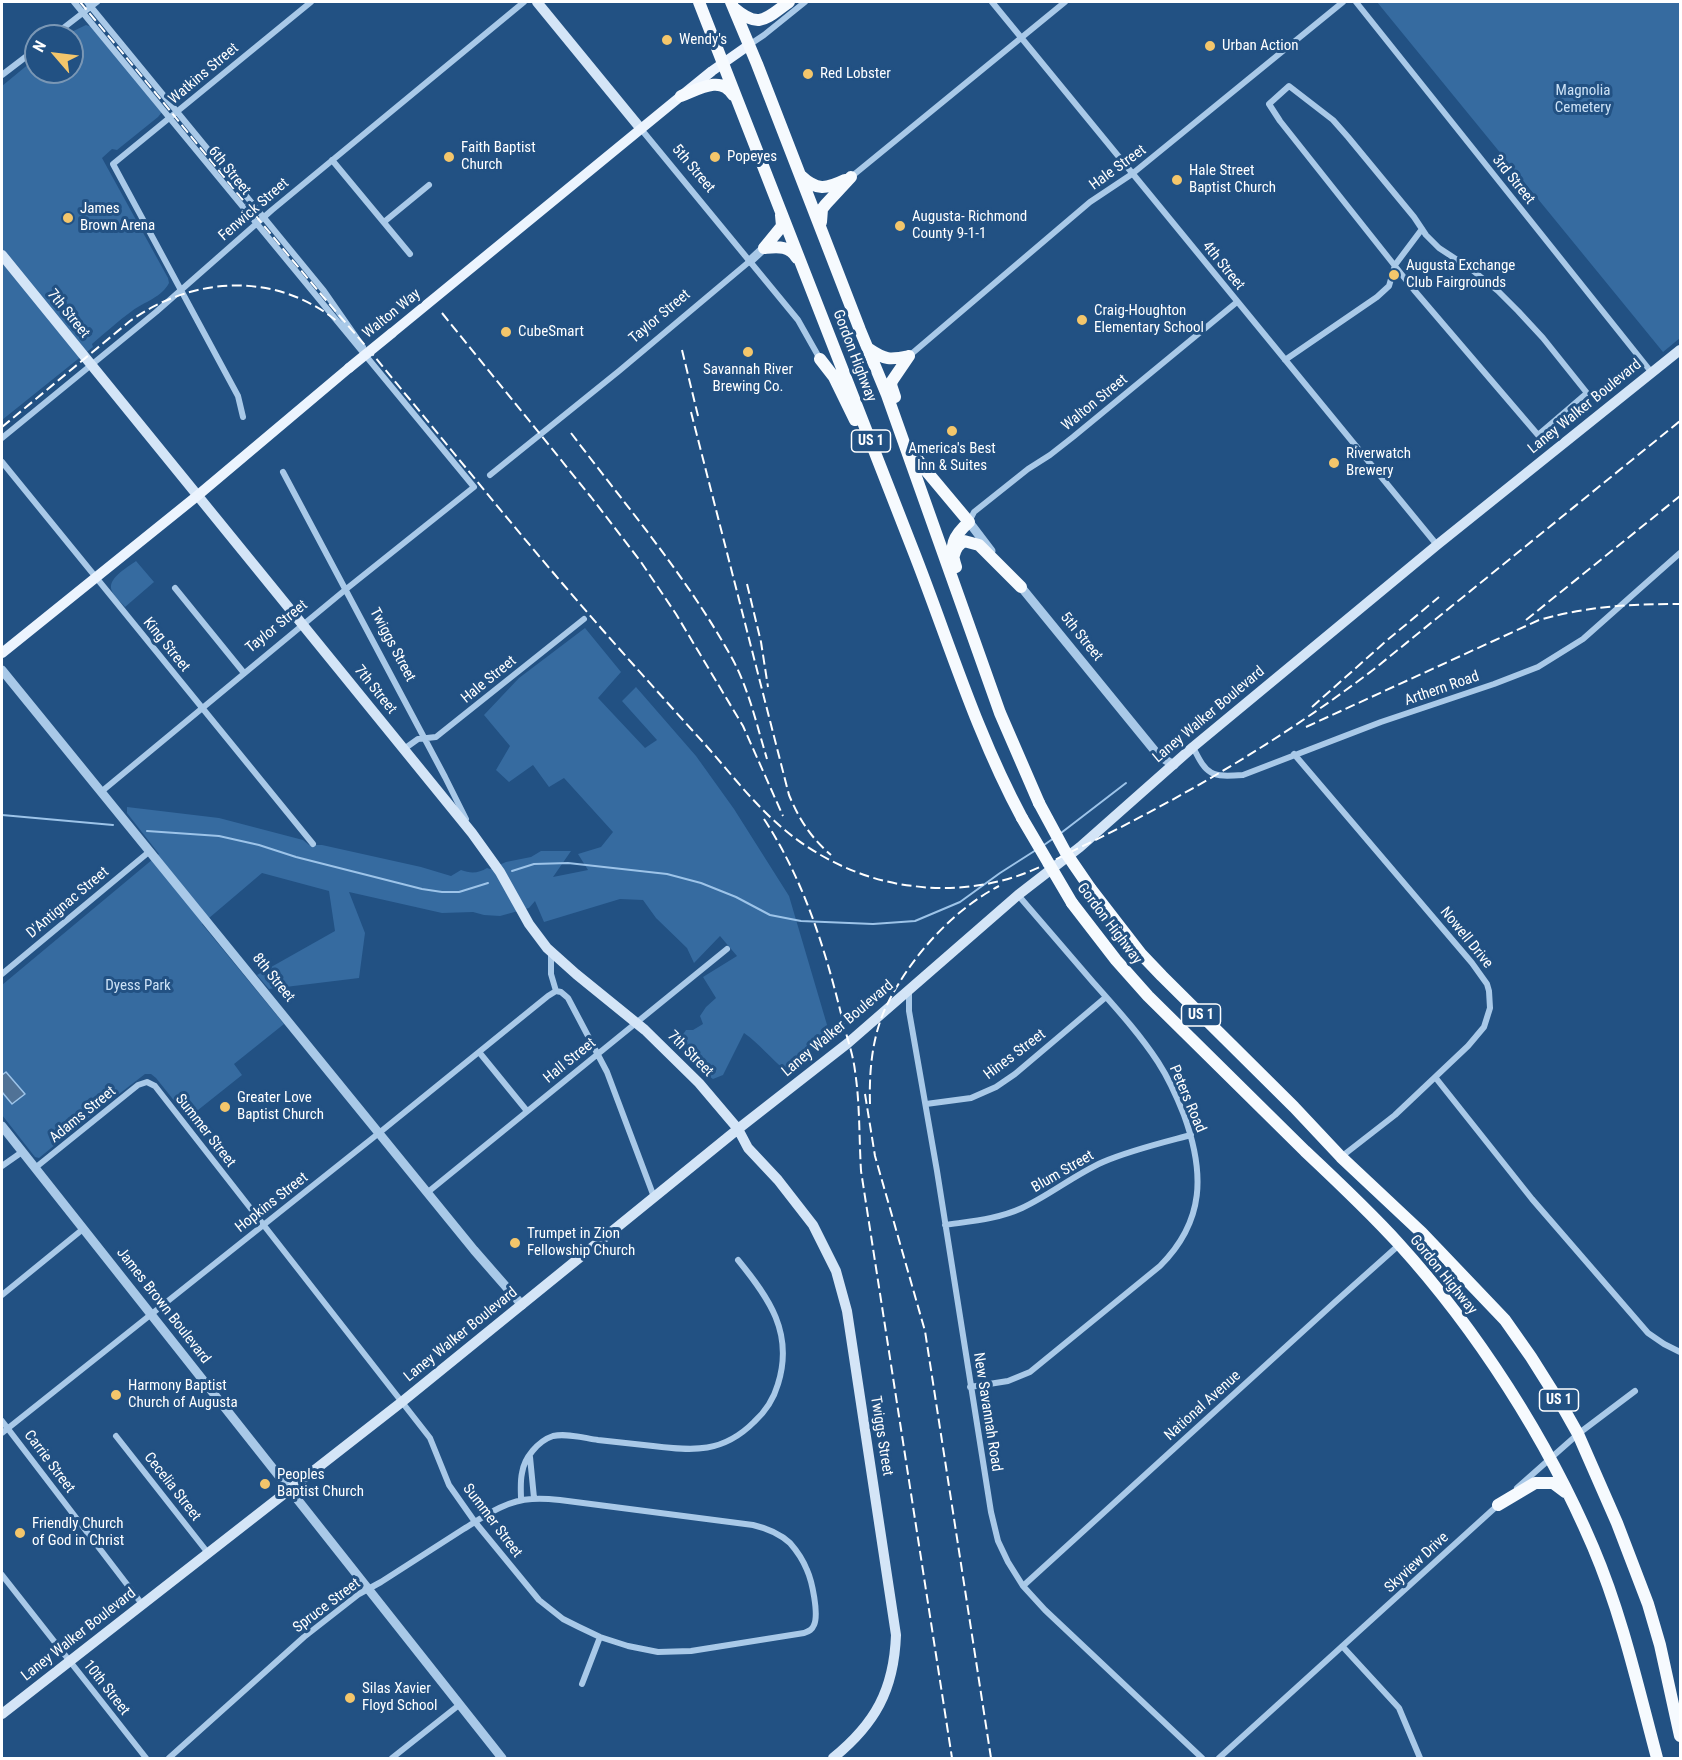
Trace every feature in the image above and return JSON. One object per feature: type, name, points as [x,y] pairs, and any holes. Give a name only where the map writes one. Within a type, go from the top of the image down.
[{"type":"highway","name":"Gordon Highway","points":[[699,2],[979,724],[1022,818],[1072,903],[1116,960],[1148,996],[1400,1245],[1481,1349],[1521,1409],[1550,1460],[1594,1548],[1621,1625],[1657,1758]]},
{"type":"highway","points":[[732,4],[745,17],[756,21],[769,16],[789,2]]},
{"type":"highway","name":"Gordon Highway","points":[[732,4],[869,350],[1000,713],[1039,803],[1066,853],[1111,917],[1155,969],[1341,1156],[1422,1233],[1505,1320],[1549,1384],[1578,1434],[1617,1522],[1648,1604],[1660,1645],[1680,1736]]},
{"type":"highway","points":[[681,96],[712,84],[722,85],[730,90],[739,105]]},
{"type":"highway","points":[[801,176],[814,185],[824,188],[832,187],[851,177]]},
{"type":"highway","points":[[822,229],[822,209],[851,177]]},
{"type":"highway","points":[[764,248],[782,226],[780,208]]},
{"type":"highway","points":[[764,248],[786,248],[794,253],[802,265]]},
{"type":"highway","points":[[869,350],[888,359],[909,356]]},
{"type":"highway","points":[[909,356],[891,385],[909,436],[917,482]]},
{"type":"highway","points":[[820,359],[834,377],[885,477]]},
{"type":"highway","points":[[902,438],[969,522],[958,531],[955,537],[953,559],[1004,704],[1024,770]]},
{"type":"highway","points":[[953,559],[960,543],[972,542],[979,545],[1021,587]]},
{"type":"highway","points":[[1498,1505],[1535,1483],[1553,1483],[1568,1496]]},
{"type":"main road","name":"5th Street","points":[[537,2],[641,129]]},
{"type":"main road","name":"Walton Way","points":[[2,653],[197,496],[349,368],[681,96],[749,45]]},
{"type":"main road","name":"7th Street","points":[[2,255],[472,833],[493,862],[529,924],[551,951],[636,1023],[699,1083],[738,1129]]},
{"type":"main road","name":"Laney Walker Boulevard","points":[[2,1714],[403,1401],[738,1129],[848,1043],[1018,895],[1080,847],[1193,747],[1437,545],[1680,350]]},
{"type":"main road","name":"Twiggs Street","points":[[738,1129],[748,1148],[778,1179],[813,1225],[836,1271],[847,1311],[891,1598],[896,1649],[888,1686],[867,1726],[833,1758]]},
{"type":"street","name":"6th Street","points":[[74,2],[474,487]]},
{"type":"street","points":[[68,24],[89,4],[97,2]]},
{"type":"street","name":"Watkins Street","points":[[182,290],[113,164],[311,2]]},
{"type":"street","name":"Fenwick Street","points":[[2,438],[182,290],[263,217],[524,2]]},
{"type":"street","name":"Walton Way","points":[[749,45],[805,2]]},
{"type":"street","name":"4th Street","points":[[992,2],[1437,545]]},
{"type":"street","points":[[851,177],[1065,2]]},
{"type":"street","name":"Hale Street","points":[[909,356],[1090,202],[1132,174],[1343,2]]},
{"type":"street","name":"3rd Street","points":[[1356,2],[1652,373]]},
{"type":"street","name":"6th Street","points":[[89,4],[324,291],[388,382]]},
{"type":"street","points":[[2,75],[24,58]]},
{"type":"street","points":[[1289,86],[1332,120],[1348,137],[1439,248],[1471,269],[1518,311],[1550,346],[1587,393],[1538,435],[1395,265],[1333,190],[1269,104],[1289,86]]},
{"type":"street","name":"5th Street","points":[[641,129],[798,320],[820,359]]},
{"type":"street","points":[[332,160],[410,254]]},
{"type":"street","points":[[384,222],[429,185]]},
{"type":"street","points":[[1285,360],[1383,292],[1389,286],[1395,265],[1422,229]]},
{"type":"street","name":"Taylor Street","points":[[490,475],[619,371],[764,248]]},
{"type":"street","points":[[182,290],[238,396],[243,417]]},
{"type":"street","name":"Walton Street","points":[[969,522],[974,512],[1060,447],[1237,302]]},
{"type":"street","name":"King Street","points":[[2,462],[313,844]]},
{"type":"street","name":"Twiggs Street","points":[[283,472],[425,738],[472,833]]},
{"type":"street","name":"Taylor Street","points":[[101,792],[345,590],[474,487]]},
{"type":"street","name":"5th Street","points":[[969,522],[1159,756],[1174,765]]},
{"type":"street","name":"Arthern Road","points":[[1193,747],[1203,767],[1208,771],[1226,776],[1243,775],[1381,722],[1538,667],[1582,639],[1680,553]]},
{"type":"street","points":[[175,588],[244,673]]},
{"type":"street","name":"Hale Street","points":[[404,749],[418,739],[436,737],[584,619]]},
{"type":"street","name":"8th Street","points":[[2,670],[474,1250],[522,1305]]},
{"type":"street","name":"Nowell Drive","points":[[1294,754],[1464,954],[1487,984],[1489,991],[1490,1008],[1484,1027],[1467,1046],[1395,1114],[1341,1156]]},
{"type":"street","name":"D'Antignac Street","points":[[2,974],[147,847]]},
{"type":"street","name":"Peters Road","points":[[970,1387],[1008,1381],[1030,1372],[1173,1253],[1186,1231],[1196,1203],[1198,1173],[1191,1135],[1165,1073],[1146,1044],[1018,895]]},
{"type":"street","name":"Hall Street","points":[[428,1192],[727,949]]},
{"type":"street","points":[[551,951],[551,974],[556,991],[568,998],[598,1054],[654,1197]]},
{"type":"street","name":"New Savannah Road","points":[[909,988],[909,1011],[926,1104],[985,1481],[996,1535],[1008,1563],[1023,1586],[1045,1610],[1202,1758]]},
{"type":"street","name":"Hopkins Street","points":[[2,1433],[556,991]]},
{"type":"street","name":"Hines Street","points":[[926,1104],[970,1098],[996,1087],[1015,1074],[1106,997]]},
{"type":"street","points":[[479,1052],[528,1111]]},
{"type":"street","points":[[1435,1077],[1532,1199],[1648,1333],[1680,1352]]},
{"type":"street","name":"Adams Street","points":[[35,1168],[138,1085],[147,1082]]},
{"type":"street","name":"Summer Street","points":[[147,1082],[155,1086],[403,1401],[430,1438],[449,1485],[475,1522],[538,1600],[563,1619],[600,1637],[644,1650],[691,1651],[804,1633],[813,1627]]},
{"type":"street","name":"James Brown Boulevard","points":[[2,1126],[502,1758]]},
{"type":"street","name":"Blum Street","points":[[945,1225],[996,1218],[1011,1213],[1102,1162],[1137,1149],[1191,1135]]},
{"type":"street","points":[[2,1166],[22,1152]]},
{"type":"street","points":[[2,1295],[83,1229]]},
{"type":"street","name":"National Avenue","points":[[1023,1586],[1400,1245]]},
{"type":"street","points":[[520,1500],[523,1465],[545,1440],[561,1435],[696,1450],[718,1446],[744,1432],[766,1408],[777,1390],[782,1366],[781,1332],[768,1300],[738,1260]]},
{"type":"street","name":"Skyview Drive","points":[[1219,1758],[1578,1434],[1635,1391]]},
{"type":"street","name":"Carrie Street","points":[[2,1420],[142,1604]]},
{"type":"street","name":"Cecelia Street","points":[[116,1436],[208,1553]]},
{"type":"street","points":[[530,1455],[534,1498]]},
{"type":"street","name":"Spruce Street","points":[[168,1758],[303,1637],[367,1589],[499,1508],[520,1500],[534,1498],[753,1525],[774,1532],[782,1536],[794,1548],[809,1573],[816,1614],[813,1627]]},
{"type":"street","name":"10th Street","points":[[2,1575],[146,1758]]},
{"type":"street","points":[[582,1684],[600,1637]]},
{"type":"street","points":[[1343,1647],[1399,1708],[1420,1758]]},
{"type":"street","points":[[392,1758],[459,1705]]},
{"type":"green space","name":"Magnolia Cemetery","points":[[1377,2],[1680,2],[1680,338],[1663,352]]},
{"type":"green space","name":"James Brown Arena","points":[[84,26],[92,27],[162,112],[117,150],[112,149],[102,158],[169,283],[162,292],[122,319],[92,344],[93,347],[2,420],[2,86],[24,68],[24,84],[84,84]]},
{"type":"green space","points":[[136,561],[154,582],[125,607],[114,595],[112,582]]},
{"type":"green space","name":"Dyess Park","points":[[585,628],[621,672],[598,698],[645,748],[657,740],[622,701],[636,687],[696,756],[734,809],[789,896],[830,1035],[786,1071],[744,1033],[723,1075],[713,1079],[698,1066],[680,1039],[686,1030],[693,1030],[703,1024],[700,1016],[716,998],[703,977],[737,956],[720,936],[694,963],[687,948],[656,918],[643,900],[620,899],[544,922],[535,901],[529,908],[500,916],[473,912],[442,913],[349,892],[365,933],[359,978],[269,989],[257,975],[335,931],[329,891],[262,873],[202,924],[284,1024],[234,1064],[242,1075],[188,1118],[156,1078],[151,1074],[145,1074],[39,1158],[35,1157],[2,1115],[2,985],[159,854],[127,813],[127,807],[219,818],[303,840],[309,845],[322,845],[451,876],[461,870],[475,872],[490,869],[506,862],[531,857],[541,851],[571,851],[553,877],[588,870],[578,854],[601,847],[613,832],[564,778],[549,787],[533,765],[509,782],[496,770],[510,746],[484,715],[519,678]]},
{"type":"shaded area","points":[[6,1072],[25,1094],[12,1104],[2,1092],[2,1075]]},
{"type":"waterway","points":[[1061,833],[1126,783]]},
{"type":"waterway","points":[[2,815],[113,825]]},
{"type":"waterway","points":[[147,831],[219,836],[422,889],[459,892],[488,883]]},
{"type":"waterway","points":[[1044,845],[1054,838]]},
{"type":"waterway","points":[[512,871],[534,864],[568,863],[667,874],[701,883],[736,897],[770,915],[801,921],[873,924],[915,921],[960,902],[1036,850]]},
{"type":"railway","points":[[80,2],[539,556],[752,799],[774,821],[814,851],[845,868],[879,879],[913,886],[957,888],[1011,878],[1061,857],[1195,787],[1303,720],[1373,670],[1680,421]]},
{"type":"railway","points":[[2,427],[130,321],[154,306],[180,295],[207,288],[262,287],[288,294],[314,305],[338,322]]},
{"type":"railway","points":[[442,313],[641,562],[676,614],[743,726],[783,816]]},
{"type":"railway","points":[[682,350],[699,420]]},
{"type":"railway","points":[[691,412],[789,795],[806,828],[831,855]]},
{"type":"railway","points":[[571,433],[697,600],[744,683],[767,759]]},
{"type":"railway","points":[[1526,620],[1680,496]]},
{"type":"railway","points":[[747,584],[761,642],[768,687]]},
{"type":"railway","points":[[1312,707],[1439,597]]},
{"type":"railway","points":[[1306,727],[1539,620],[1609,607],[1680,604]]},
{"type":"railway","points":[[764,819],[791,866],[812,917],[829,969],[853,1058],[858,1096],[861,1171],[952,1758]]},
{"type":"railway","points":[[870,1104],[874,1043],[885,1009],[895,991],[933,938],[964,909],[999,886]]},
{"type":"railway","points":[[865,1094],[875,1156],[925,1331],[991,1758]]},
{"type":"place","name":"Wendy's","points":[[667,40]]},
{"type":"place","name":"Urban Action","points":[[1210,46]]},
{"type":"place","name":"Red Lobster","points":[[808,74]]},
{"type":"place","name":"Faith Baptist Church","points":[[449,157]]},
{"type":"place","name":"Popeyes","points":[[715,157]]},
{"type":"place","name":"Hale Street Baptist Church","points":[[1177,180]]},
{"type":"place","name":"James Brown Arena","points":[[68,218]]},
{"type":"place","name":"Augusta- Richmond County 9-1-1","points":[[900,226]]},
{"type":"place","name":"Augusta Exchange Club Fairgrounds","points":[[1394,275]]},
{"type":"place","name":"Craig-Houghton Elementary School","points":[[1082,320]]},
{"type":"place","name":"CubeSmart","points":[[506,332]]},
{"type":"place","name":"Savannah River Brewing Co.","points":[[748,352]]},
{"type":"place","name":"America's Best Inn & Suites","points":[[952,431]]},
{"type":"place","name":"Riverwatch Brewery","points":[[1334,463]]},
{"type":"place","name":"Greater Love Baptist Church","points":[[225,1107]]},
{"type":"place","name":"Trumpet in Zion Fellowship Church","points":[[515,1243]]},
{"type":"place","name":"Harmony Baptist Church of Augusta","points":[[116,1395]]},
{"type":"place","name":"Peoples Baptist Church","points":[[265,1484]]},
{"type":"place","name":"Friendly Church of God in Christ","points":[[20,1533]]},
{"type":"place","name":"Silas Xavier Floyd School","points":[[350,1698]]}]
